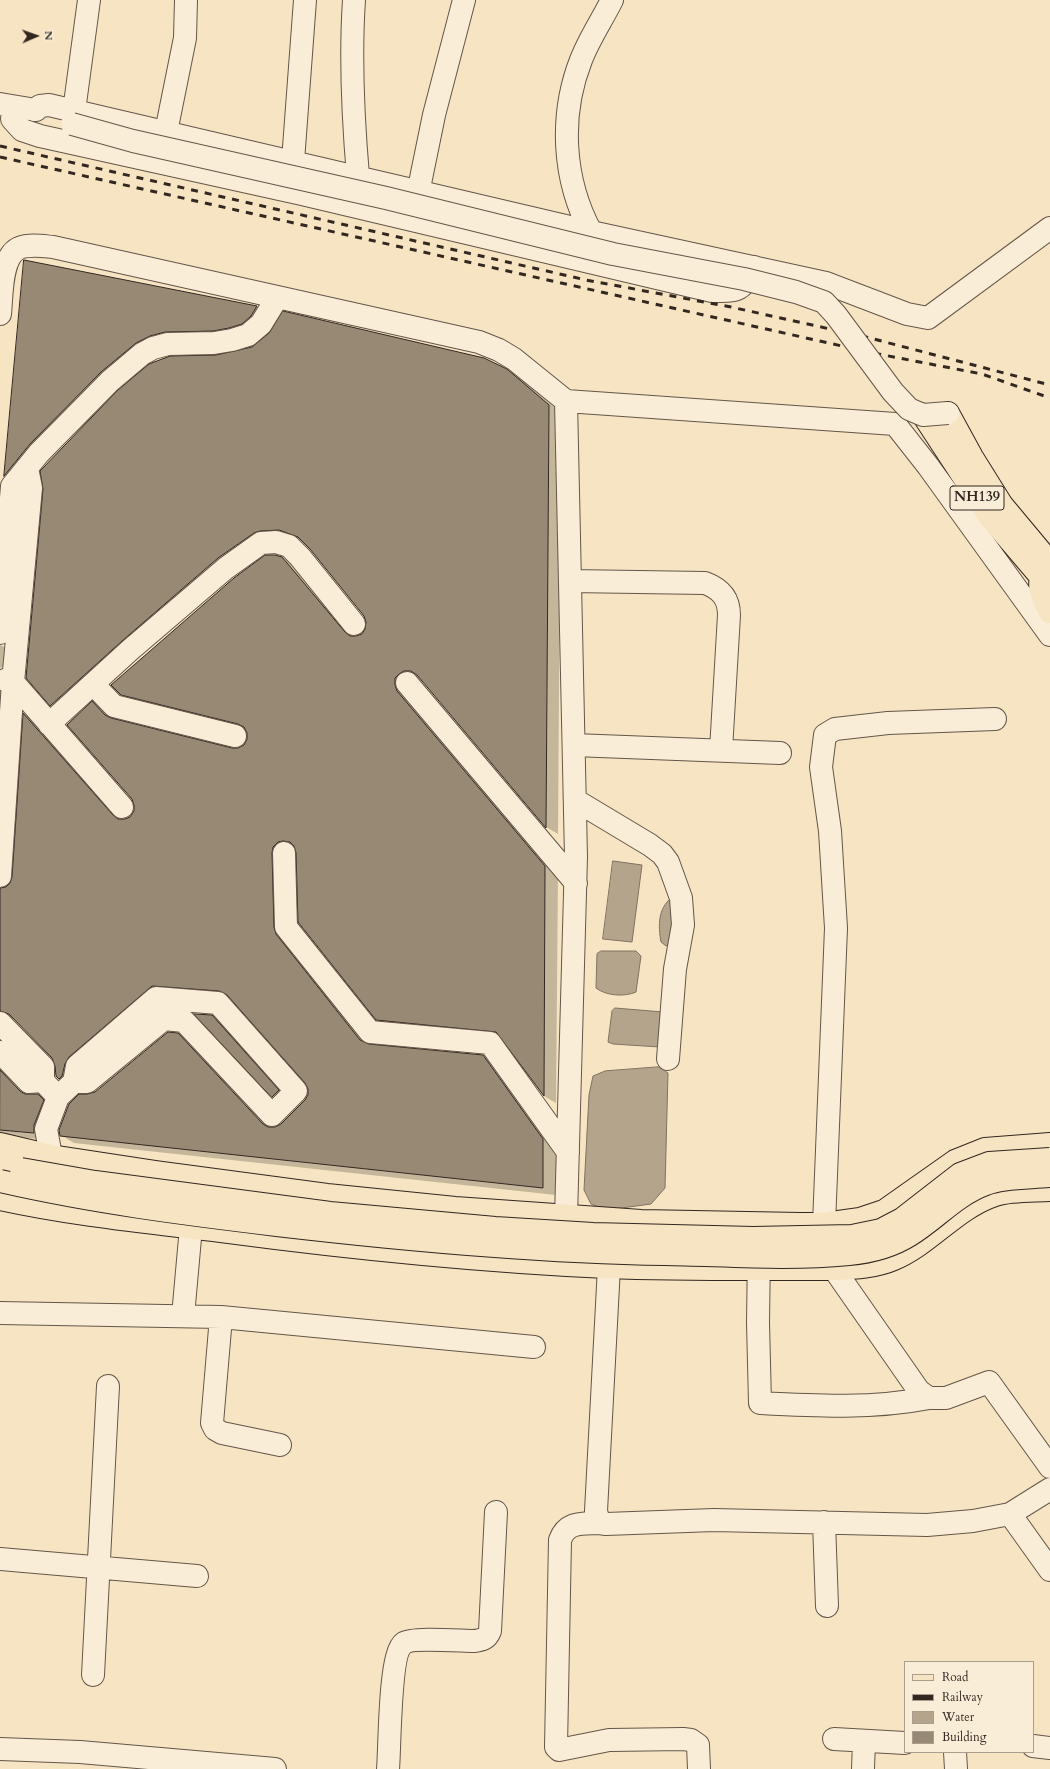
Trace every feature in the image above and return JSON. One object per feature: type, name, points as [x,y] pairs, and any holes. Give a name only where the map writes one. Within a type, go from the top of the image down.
[{"type":"main road","name":"NH139","points":[[948,414],[972,457],[1002,505],[1046,564]]},
{"type":"main road","name":"NH139","points":[[923,415],[989,516],[1046,564]]},
{"type":"main road","points":[[1046,564],[1040,595],[1050,612]]},
{"type":"main road","points":[[0,1144],[51,1156],[327,1195],[566,1216],[641,1221],[824,1224],[860,1219],[884,1211],[955,1160],[985,1149],[1050,1144]]},
{"type":"main road","points":[[0,1164],[96,1182],[330,1213],[495,1228],[586,1234],[753,1238],[852,1236],[881,1230],[902,1219],[960,1174],[990,1163],[1050,1159]]},
{"type":"main road","points":[[0,1181],[98,1200],[223,1218],[373,1236],[496,1247],[610,1253],[795,1256],[849,1254],[885,1248],[911,1235],[968,1192],[988,1183],[1050,1176]]},
{"type":"main road","points":[[0,1199],[33,1206],[191,1228],[418,1254],[609,1267],[760,1270],[861,1267],[894,1260],[924,1242],[971,1206],[996,1194],[1050,1190]]},
{"type":"street","points":[[73,118],[89,0]]},
{"type":"street","points":[[166,132],[185,38],[186,0]]},
{"type":"street","points":[[293,161],[305,0]]},
{"type":"street","points":[[354,0],[352,29],[353,119],[358,176]]},
{"type":"street","points":[[418,193],[434,115],[464,0]]},
{"type":"street","points":[[591,232],[582,215],[569,170],[567,125],[569,103],[581,60],[612,0]]},
{"type":"street","points":[[4,113],[42,115],[59,127],[73,118],[166,132],[358,176],[418,193],[826,283],[907,314],[928,318],[1050,228]]},
{"type":"street","points":[[4,113],[22,130],[40,136],[302,194],[712,291],[732,291],[744,286],[754,267]]},
{"type":"street","points":[[73,118],[133,140],[386,198],[613,254],[744,279],[796,292],[824,302],[893,392],[909,409],[923,415],[948,414]]},
{"type":"street","points":[[0,314],[4,275],[9,258],[19,248],[35,245],[53,247],[480,342],[499,350],[514,359],[566,401],[895,424],[928,466],[1050,635]]},
{"type":"street","points":[[0,633],[12,486],[39,453],[110,381],[142,354],[153,348],[168,344],[220,342],[248,335],[261,324],[277,298]]},
{"type":"street","points":[[566,401],[576,883],[566,1216]]},
{"type":"street","points":[[0,876],[7,681],[30,488],[27,468]]},
{"type":"street","points":[[49,724],[226,568],[261,543],[276,542],[289,546],[300,556],[354,624]]},
{"type":"street","points":[[570,581],[704,583],[715,587],[723,594],[729,604],[729,615],[721,750]]},
{"type":"street","points":[[7,681],[49,724],[122,807]]},
{"type":"street","points":[[407,683],[576,883]]},
{"type":"street","points":[[93,684],[114,706],[235,736]]},
{"type":"street","points":[[929,1398],[919,1391],[912,1382],[834,1269],[824,1224],[836,928],[830,831],[821,767],[825,735],[835,729],[888,723],[995,719]]},
{"type":"street","points":[[574,745],[780,753]]},
{"type":"street","points":[[575,800],[656,850],[668,862],[672,872],[681,898],[683,925],[675,969],[668,1059]]},
{"type":"street","points":[[284,852],[286,927],[370,1032],[490,1043],[568,1152]]},
{"type":"street","points":[[51,1156],[46,1129],[58,1097],[74,1082],[77,1066],[156,998],[218,1003],[296,1091],[272,1115],[184,1021],[164,1019],[87,1082],[74,1082]]},
{"type":"street","points":[[0,1023],[43,1067],[43,1081],[58,1097]]},
{"type":"street","points":[[0,1052],[28,1082],[43,1081]]},
{"type":"street","points":[[758,1223],[760,1270],[758,1322],[760,1403],[847,1407],[902,1403],[929,1398],[946,1398],[989,1382],[1050,1467]]},
{"type":"street","points":[[183,1316],[191,1228]]},
{"type":"street","points":[[599,1523],[596,1511],[609,1267]]},
{"type":"street","points":[[0,1313],[221,1317],[534,1347]]},
{"type":"street","points":[[221,1317],[212,1423],[215,1429],[222,1433],[280,1445]]},
{"type":"street","points":[[93,1675],[108,1386]]},
{"type":"street","points":[[699,1769],[698,1746],[691,1740],[609,1740],[559,1750],[556,1747],[560,1540],[563,1532],[568,1527],[599,1523],[714,1520],[927,1525],[973,1521],[1010,1514],[1050,1489]]},
{"type":"street","points":[[388,1769],[394,1670],[398,1652],[404,1644],[414,1641],[474,1641],[484,1639],[488,1636],[490,1631],[496,1512]]},
{"type":"street","points":[[1010,1514],[1050,1570]]},
{"type":"street","points":[[824,1522],[827,1606]]},
{"type":"street","points":[[0,1559],[196,1576]]},
{"type":"street","points":[[834,1739],[904,1743]]},
{"type":"street","points":[[863,1769],[864,1741]]},
{"type":"street","points":[[1034,1746],[1050,1748]]},
{"type":"street","points":[[0,1749],[80,1752],[202,1766],[275,1769]]},
{"type":"street","points":[[956,1753],[956,1769]]},
{"type":"water","points":[[613,861],[642,865],[632,942],[603,939]]},
{"type":"water","points":[[671,898],[674,942],[666,946],[661,942],[659,924],[661,912]]},
{"type":"water","points":[[601,951],[636,951],[641,956],[636,992],[627,995],[616,995],[605,993],[596,988],[597,954]]},
{"type":"water","points":[[615,1008],[663,1012],[660,1047],[613,1044],[608,1042],[612,1011]]},
{"type":"water","points":[[659,1067],[668,1073],[665,1188],[651,1204],[607,1210],[591,1204],[584,1190],[589,1095],[593,1076],[605,1071]]},
{"type":"building","points":[[24,260],[257,306],[251,316],[242,324],[229,328],[213,331],[165,332],[150,336],[136,343],[101,372],[30,444],[4,476]]},
{"type":"building","points":[[283,311],[484,358],[507,369],[549,405],[546,828],[417,675],[411,671],[404,671],[395,678],[397,691],[545,866],[544,1096],[496,1032],[376,1020],[298,922],[296,853],[294,846],[290,842],[278,842],[273,847],[272,853],[274,927],[276,934],[360,1040],[369,1044],[483,1055],[543,1139],[543,1188],[60,1136],[59,1130],[69,1104],[79,1094],[95,1092],[168,1032],[178,1033],[263,1124],[268,1127],[275,1127],[281,1124],[305,1100],[308,1095],[308,1089],[305,1083],[227,995],[219,991],[152,986],[69,1057],[65,1064],[62,1076],[59,1079],[56,1076],[52,1058],[9,1014],[0,1011],[0,888],[6,887],[10,883],[12,877],[23,713],[113,815],[118,819],[125,819],[130,817],[134,811],[132,799],[67,725],[92,701],[105,715],[111,718],[232,748],[238,748],[244,745],[247,739],[247,733],[244,727],[238,724],[121,695],[111,685],[234,578],[265,555],[282,557],[345,632],[350,636],[356,636],[362,634],[365,629],[366,622],[364,616],[310,549],[298,537],[279,530],[260,531],[254,533],[218,558],[50,706],[26,678],[43,489],[40,471],[118,390],[149,364],[170,356],[216,355],[252,347],[269,333]]},
{"type":"building","points":[[194,1014],[212,1015],[279,1090],[272,1097]]},
{"type":"building","points":[[0,1070],[20,1091],[25,1094],[38,1094],[44,1100],[34,1125],[34,1133],[0,1130]]},
{"type":"railway","points":[[0,146],[586,280],[731,307],[866,337],[1050,385]]},
{"type":"railway","points":[[0,157],[873,353],[982,374],[1050,398]]}]
